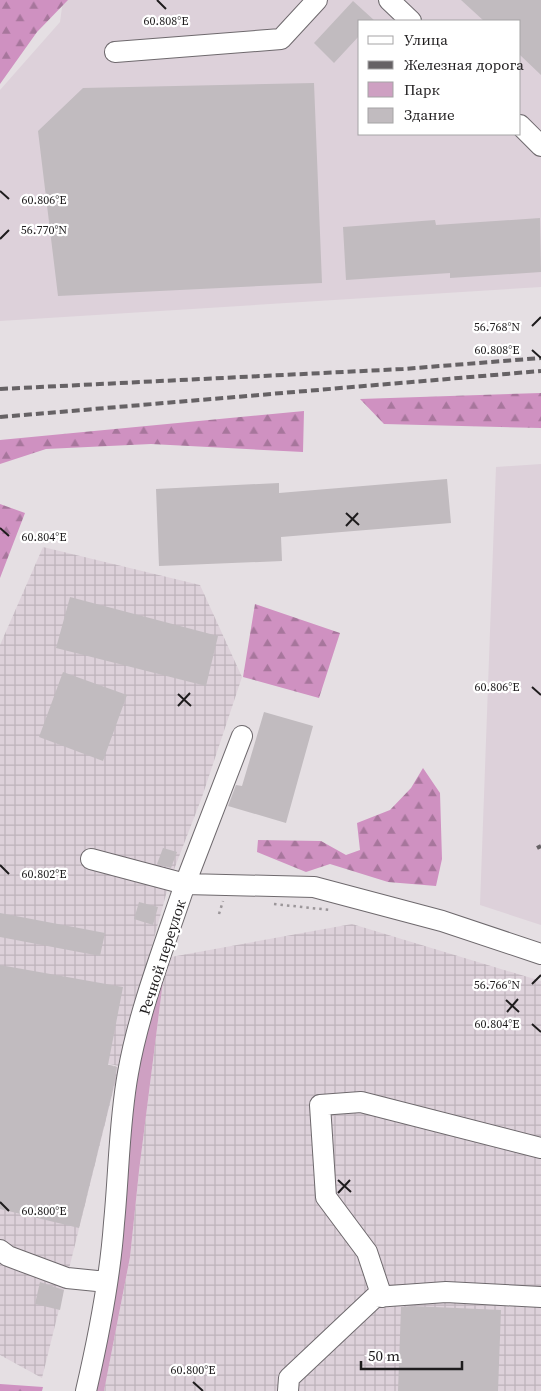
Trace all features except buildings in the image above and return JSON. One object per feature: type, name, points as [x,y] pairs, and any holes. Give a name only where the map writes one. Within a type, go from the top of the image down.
[{"type":"street","points":[[115,52],[281,39],[317,0]]},
{"type":"street","points":[[389,0],[410,20]]},
{"type":"street","points":[[521,126],[541,146]]},
{"type":"street","points":[[91,858],[185,884],[242,736]]},
{"type":"street","name":"Речной переулок","points":[[86,1391],[103,1320],[128,1072],[156,968],[185,884],[314,887],[442,922],[541,954]]},
{"type":"street","points":[[382,1296],[367,1252],[326,1197],[320,1105],[361,1102],[541,1148]]},
{"type":"street","points":[[0,1250],[8,1256],[68,1278],[108,1282]]},
{"type":"street","points":[[288,1391],[289,1378],[375,1297],[446,1292],[541,1297]]},
{"type":"path","points":[[219,914],[222,901],[232,901]]},
{"type":"path","points":[[270,904],[336,910]]},
{"type":"shaded area","points":[[63,0],[541,0],[541,287],[0,321],[0,90],[60,22]]},
{"type":"shaded area","points":[[541,464],[541,925],[480,905],[496,467]]},
{"type":"shaded area","points":[[43,547],[200,585],[242,677],[202,797],[170,880],[119,1066],[53,1053],[119,1067],[42,1378],[0,1355],[0,645]]},
{"type":"shaded area","points":[[352,924],[541,981],[541,1391],[104,1391],[130,1257],[164,973],[171,957]]},
{"type":"green space","points":[[0,0],[68,0],[37,32],[0,84]]},
{"type":"green space","points":[[541,393],[541,428],[384,424],[360,399]]},
{"type":"green space","points":[[304,411],[303,452],[151,444],[46,449],[0,464],[0,440]]},
{"type":"green space","points":[[0,504],[25,513],[0,578]]},
{"type":"green space","points":[[255,604],[340,633],[319,698],[243,677]]},
{"type":"green space","points":[[423,768],[440,793],[442,859],[436,886],[388,882],[330,864],[306,872],[257,852],[258,840],[321,841],[346,855],[360,850],[357,823],[390,810],[411,788]]},
{"type":"green space","points":[[164,973],[130,1257],[104,1391],[91,1391],[128,1072]]},
{"type":"green space","points":[[0,1384],[43,1387],[42,1391],[0,1391]]},
{"type":"railway","points":[[0,389],[403,369],[541,358]]},
{"type":"railway","points":[[0,417],[541,371]]},
{"type":"railway","points":[[537,848],[541,846]]}]
